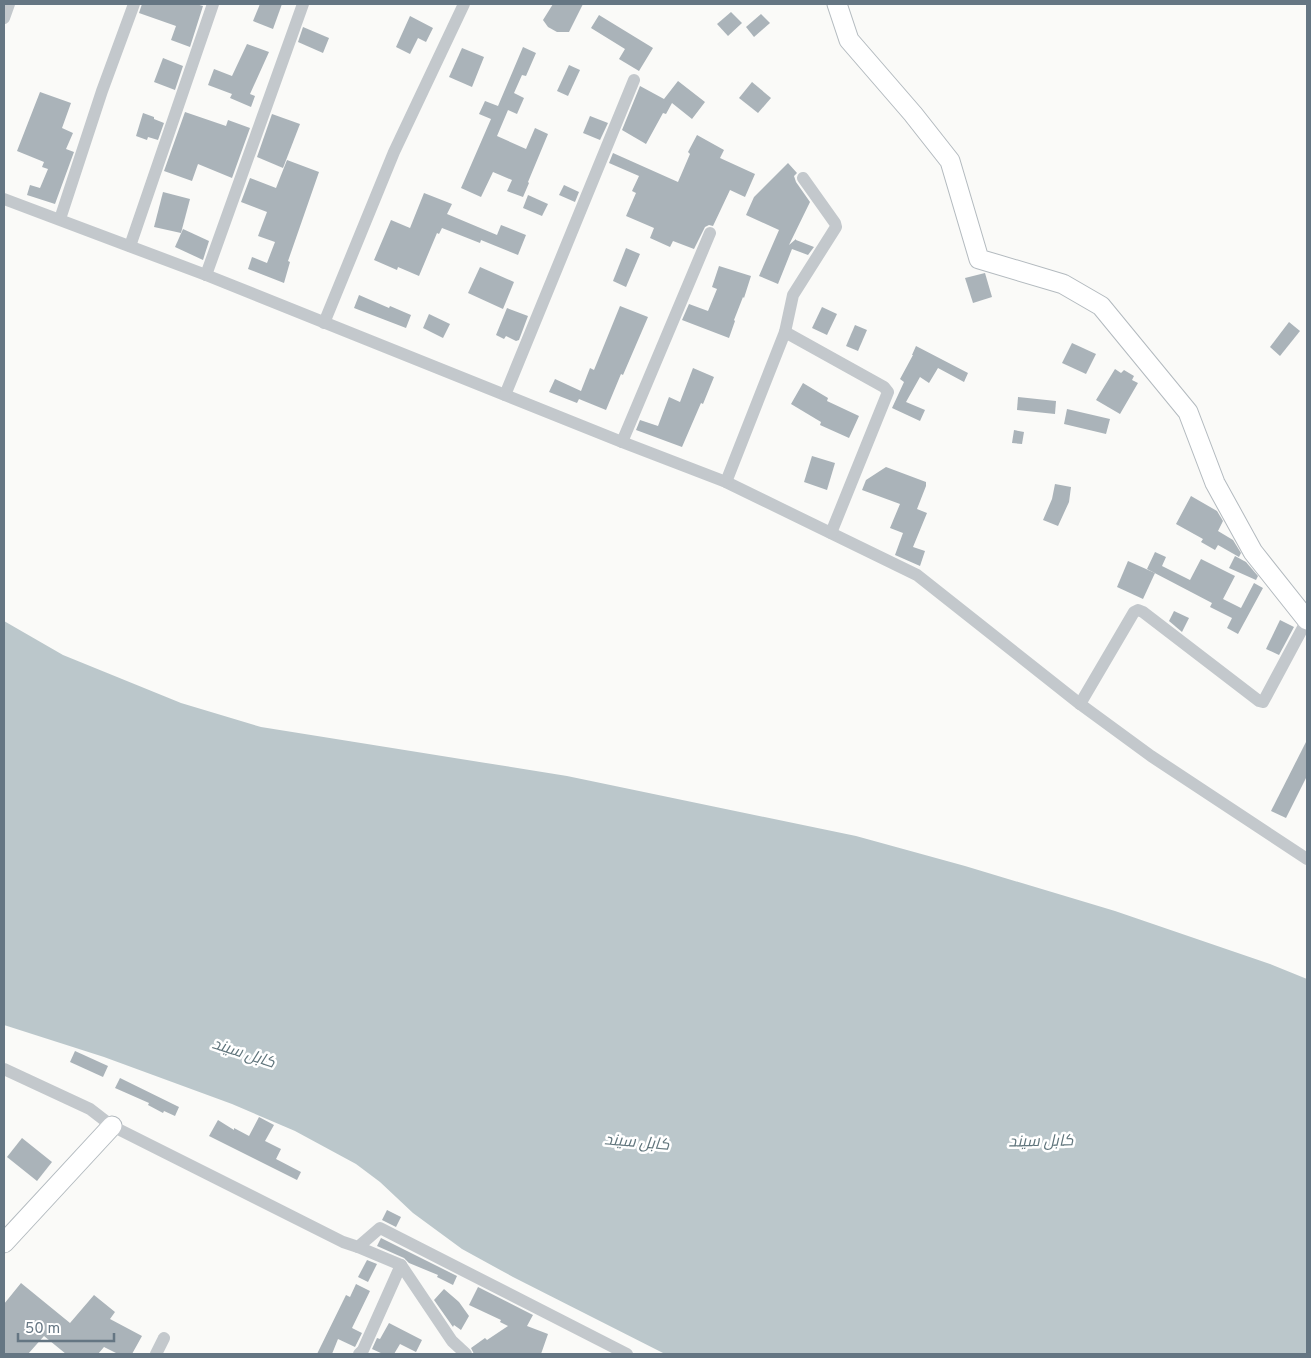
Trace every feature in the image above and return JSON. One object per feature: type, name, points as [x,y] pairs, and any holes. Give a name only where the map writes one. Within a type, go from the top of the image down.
[{"type":"street","points":[[4,18],[9,4]]},
{"type":"street","points":[[60,219],[102,91],[134,4]]},
{"type":"street","points":[[130,246],[213,4]]},
{"type":"street","points":[[206,275],[303,4]]},
{"type":"street","points":[[324,323],[394,152],[464,4]]},
{"type":"street","points":[[837,4],[849,40],[913,114],[950,161],[979,259],[1063,284],[1101,306],[1188,412],[1215,483],[1253,552],[1307,620],[1263,702],[1259,701],[1138,610],[1134,612],[1080,704]]},
{"type":"street","points":[[505,395],[634,80]]},
{"type":"street","points":[[726,482],[785,332],[793,295],[836,227],[803,178]]},
{"type":"street","points":[[4,199],[206,275],[726,482],[917,575],[1080,704],[1150,756],[1307,859]]},
{"type":"street","points":[[622,442],[710,233]]},
{"type":"street","points":[[785,332],[884,387],[888,392],[831,533]]},
{"type":"street","points":[[4,1069],[90,1109],[112,1126],[343,1242],[401,1265],[452,1341],[466,1354]]},
{"type":"street","points":[[4,1243],[112,1126]]},
{"type":"street","points":[[358,1247],[380,1228],[627,1354]]},
{"type":"street","points":[[359,1354],[363,1350],[401,1265]]},
{"type":"street","points":[[156,1354],[164,1338]]},
{"type":"water","name":"کابل سيند","points":[[4,621],[63,655],[181,703],[261,727],[567,776],[856,836],[965,866],[1115,911],[1270,964],[1307,979],[1307,1354],[665,1354],[462,1249],[413,1213],[380,1182],[356,1164],[295,1131],[232,1104],[104,1057],[4,1025]]},
{"type":"building","points":[[142,4],[196,4],[203,6],[190,47],[171,40],[176,26],[139,13]]},
{"type":"building","points":[[260,4],[282,4],[273,29],[253,21]]},
{"type":"building","points":[[553,4],[583,4],[569,32],[557,32],[548,27],[543,20]]},
{"type":"building","points":[[731,12],[742,23],[728,36],[717,24]]},
{"type":"building","points":[[761,14],[770,23],[754,37],[746,27]]},
{"type":"building","points":[[599,15],[653,48],[639,71],[619,59],[625,49],[591,28]]},
{"type":"building","points":[[410,16],[433,28],[426,42],[418,38],[410,54],[396,47]]},
{"type":"building","points":[[303,27],[329,38],[323,53],[298,42]]},
{"type":"building","points":[[247,44],[269,52],[250,94],[255,96],[251,107],[230,98],[232,94],[208,85],[214,69],[232,76]]},
{"type":"building","points":[[523,47],[536,53],[526,76],[522,75],[514,93],[524,98],[517,114],[508,110],[497,136],[526,149],[535,128],[548,134],[523,197],[507,191],[512,180],[493,172],[481,197],[461,188],[491,119],[479,114],[485,101],[498,106]]},
{"type":"building","points":[[462,48],[484,57],[472,87],[449,77]]},
{"type":"building","points":[[163,58],[183,66],[175,90],[154,82]]},
{"type":"building","points":[[569,65],[580,70],[568,96],[557,91]]},
{"type":"building","points":[[678,81],[705,102],[692,119],[672,103],[666,114],[663,113],[646,144],[622,130],[640,86],[664,99]]},
{"type":"building","points":[[752,82],[771,98],[758,113],[739,98]]},
{"type":"building","points":[[40,92],[71,103],[62,128],[73,133],[66,149],[74,152],[55,204],[27,195],[30,185],[40,188],[48,169],[42,167],[44,162],[17,151]]},
{"type":"building","points":[[185,112],[226,126],[228,120],[250,128],[232,178],[198,164],[192,181],[164,171]]},
{"type":"building","points":[[143,113],[164,123],[158,140],[148,137],[147,140],[136,136]]},
{"type":"building","points":[[272,114],[300,124],[283,168],[257,157]]},
{"type":"building","points":[[590,116],[608,123],[600,140],[583,133]]},
{"type":"building","points":[[697,135],[724,150],[720,158],[755,174],[745,197],[730,190],[713,226],[705,227],[694,249],[673,241],[670,247],[650,238],[654,228],[626,216],[636,193],[632,191],[639,176],[609,163],[613,153],[678,182],[690,154],[688,152]]},
{"type":"building","points":[[287,160],[319,172],[288,261],[290,262],[284,283],[248,269],[252,257],[267,263],[275,242],[258,236],[267,212],[241,202],[250,178],[276,188]]},
{"type":"building","points":[[788,163],[797,173],[794,176],[796,182],[810,202],[789,245],[796,239],[814,247],[808,255],[792,249],[778,284],[759,276],[779,230],[746,215],[754,197]]},
{"type":"building","points":[[564,185],[579,192],[575,202],[559,195]]},
{"type":"building","points":[[163,192],[190,199],[181,233],[154,227]]},
{"type":"building","points":[[424,193],[452,204],[447,214],[497,235],[501,225],[526,235],[518,255],[481,240],[480,243],[442,228],[439,234],[437,233],[419,276],[398,267],[397,270],[374,260],[391,220],[410,228]]},
{"type":"building","points":[[528,195],[548,204],[542,216],[523,208]]},
{"type":"building","points":[[183,229],[209,241],[203,260],[175,247]]},
{"type":"building","points":[[626,248],[640,254],[626,287],[613,281]]},
{"type":"building","points":[[719,266],[751,276],[729,338],[682,320],[689,304],[708,311],[717,289],[712,287]]},
{"type":"building","points":[[480,267],[514,282],[503,309],[468,293]]},
{"type":"building","points":[[985,273],[992,297],[973,303],[965,278]]},
{"type":"building","points":[[359,295],[411,315],[406,328],[354,308]]},
{"type":"building","points":[[620,306],[648,317],[606,410],[579,399],[577,403],[549,392],[555,379],[581,391],[590,368],[594,370]]},
{"type":"building","points":[[822,307],[837,314],[827,335],[812,328]]},
{"type":"building","points":[[507,308],[528,316],[519,340],[516,341],[506,336],[504,339],[496,335]]},
{"type":"building","points":[[429,314],[450,324],[443,338],[423,328]]},
{"type":"building","points":[[1289,322],[1300,331],[1280,356],[1270,347]]},
{"type":"building","points":[[855,325],[867,330],[858,351],[846,346]]},
{"type":"building","points":[[1072,343],[1096,354],[1086,374],[1062,363]]},
{"type":"building","points":[[916,346],[968,373],[964,382],[938,368],[929,383],[920,377],[906,402],[925,410],[920,421],[892,408],[904,382],[900,379]]},
{"type":"building","points":[[693,368],[714,377],[682,447],[636,430],[640,420],[658,426],[669,397],[680,402]]},
{"type":"building","points":[[1115,369],[1121,373],[1124,370],[1134,376],[1132,380],[1138,383],[1120,414],[1096,400]]},
{"type":"building","points":[[803,383],[828,398],[827,401],[859,416],[849,438],[820,425],[821,422],[791,404]]},
{"type":"building","points":[[1018,397],[1056,401],[1055,414],[1017,410]]},
{"type":"building","points":[[1067,409],[1110,419],[1106,434],[1064,424]]},
{"type":"building","points":[[1014,430],[1024,432],[1022,444],[1012,443]]},
{"type":"building","points":[[812,456],[835,463],[827,490],[804,482]]},
{"type":"building","points":[[886,467],[926,482],[917,509],[927,513],[913,547],[925,551],[920,566],[895,555],[903,533],[890,528],[900,504],[862,490],[866,480]]},
{"type":"building","points":[[1055,484],[1071,487],[1069,502],[1058,526],[1043,520],[1052,499]]},
{"type":"building","points":[[1191,496],[1217,511],[1223,521],[1218,531],[1233,540],[1241,553],[1239,557],[1218,545],[1215,550],[1201,542],[1203,539],[1176,524]]},
{"type":"building","points":[[1155,552],[1166,557],[1162,566],[1190,580],[1201,559],[1235,576],[1223,599],[1241,608],[1254,583],[1263,588],[1238,634],[1227,628],[1232,618],[1210,607],[1212,603],[1147,569]]},
{"type":"building","points":[[1235,556],[1246,562],[1258,576],[1256,580],[1229,568]]},
{"type":"building","points":[[1128,561],[1155,573],[1143,599],[1117,587]]},
{"type":"building","points":[[1174,611],[1189,618],[1182,632],[1169,621]]},
{"type":"building","points":[[1280,620],[1294,627],[1279,655],[1266,649]]},
{"type":"building","points":[[1307,740],[1307,776],[1286,818],[1271,811]]},
{"type":"building","points":[[75,1051],[108,1066],[103,1077],[70,1062]]},
{"type":"building","points":[[120,1078],[179,1107],[175,1116],[164,1111],[163,1113],[148,1105],[149,1103],[115,1088]]},
{"type":"building","points":[[259,1117],[274,1125],[265,1141],[281,1149],[276,1159],[301,1172],[297,1180],[209,1136],[218,1120],[234,1130],[234,1128],[249,1136]]},
{"type":"building","points":[[22,1138],[52,1162],[37,1181],[7,1157]]},
{"type":"building","points":[[387,1210],[401,1217],[396,1227],[382,1220]]},
{"type":"building","points":[[381,1238],[457,1276],[453,1285],[437,1277],[438,1275],[409,1263],[404,1258],[377,1246]]},
{"type":"building","points":[[367,1260],[377,1264],[368,1282],[358,1277]]},
{"type":"building","points":[[21,1283],[70,1323],[94,1295],[115,1312],[110,1319],[142,1336],[132,1354],[118,1354],[104,1347],[98,1354],[66,1354],[44,1336],[28,1354],[4,1354],[4,1304]]},
{"type":"building","points":[[356,1284],[370,1291],[352,1328],[362,1333],[355,1347],[338,1339],[332,1354],[317,1354],[346,1295],[350,1297]]},
{"type":"building","points":[[478,1287],[533,1315],[527,1326],[548,1334],[541,1354],[474,1354],[471,1348],[508,1326],[500,1322],[501,1320],[469,1305]]},
{"type":"building","points":[[444,1289],[459,1302],[469,1316],[461,1330],[454,1325],[453,1327],[434,1300]]},
{"type":"building","points":[[389,1323],[422,1340],[416,1352],[400,1344],[394,1354],[383,1354],[372,1349],[377,1338],[380,1339]]}]
